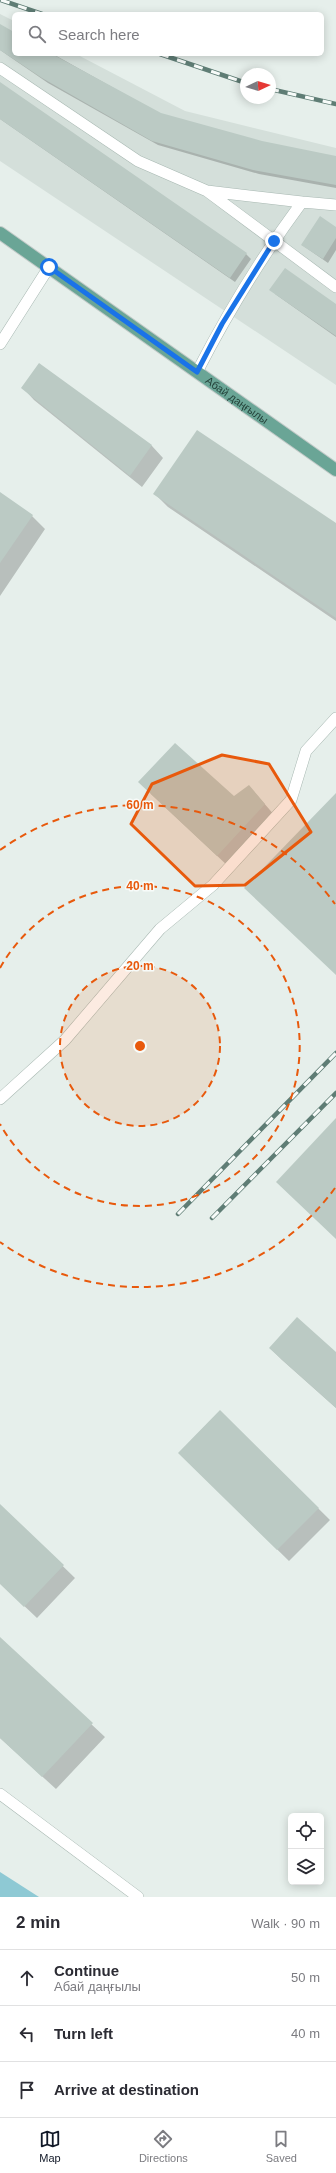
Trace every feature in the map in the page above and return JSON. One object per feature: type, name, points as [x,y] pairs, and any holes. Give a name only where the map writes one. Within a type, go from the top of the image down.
[{"type":"main road","name":"Абай даңғылы","points":[[0,233],[336,470]]},
{"type":"lane","points":[[0,68],[138,161],[207,191],[336,287]]},
{"type":"lane","points":[[207,191],[336,205]]},
{"type":"lane","points":[[197,372],[222,324],[274,241],[302,202]]},
{"type":"lane","points":[[0,344],[49,267]]},
{"type":"lane","points":[[0,1099],[66,1040],[160,929],[213,885],[291,800],[306,751],[336,718]]},
{"type":"lane","points":[[0,1794],[138,1897]]},
{"type":"highlighted area","points":[[222,755],[269,764],[311,832],[245,885],[195,886],[131,824],[152,784]]},
{"type":"shaded area","points":[[0,14],[12,20],[12,56],[80,56],[185,111],[336,148],[336,385],[0,161]]},
{"type":"water","points":[[0,1872],[39,1897],[0,1897]]},
{"type":"building","points":[[0,24],[12,31],[12,56],[56,56],[161,113],[262,141],[336,156],[336,185],[253,170],[152,141],[42,78],[0,50]]},
{"type":"building","points":[[0,82],[247,253],[230,278],[0,119]]},
{"type":"building","points":[[320,216],[336,227],[336,238],[323,259],[301,245]]},
{"type":"building","points":[[285,268],[336,304],[336,336],[269,290]]},
{"type":"building","points":[[39,363],[152,445],[130,476],[21,388]]},
{"type":"building","points":[[197,430],[336,523],[336,618],[153,494]]},
{"type":"building","points":[[0,492],[33,515],[0,563]]},
{"type":"building","points":[[175,743],[234,796],[249,785],[265,804],[217,856],[138,782]]},
{"type":"building","points":[[336,793],[336,975],[244,888]]},
{"type":"building","points":[[336,1118],[336,1239],[276,1182]]},
{"type":"building","points":[[297,1317],[336,1352],[336,1408],[269,1348]]},
{"type":"building","points":[[220,1410],[319,1508],[277,1550],[178,1453]]},
{"type":"building","points":[[0,1504],[64,1565],[24,1607],[0,1584]]},
{"type":"building","points":[[0,1637],[93,1723],[42,1777],[0,1738]]},
{"type":"railway","points":[[1,0],[36,12]]},
{"type":"railway","points":[[166,56],[240,81]]},
{"type":"railway","points":[[276,90],[336,104]]},
{"type":"railway","points":[[178,1214],[336,1053]]},
{"type":"railway","points":[[212,1218],[336,1093]]},
{"type":"route","points":[[49,267],[197,372],[222,324],[274,241]]}]
